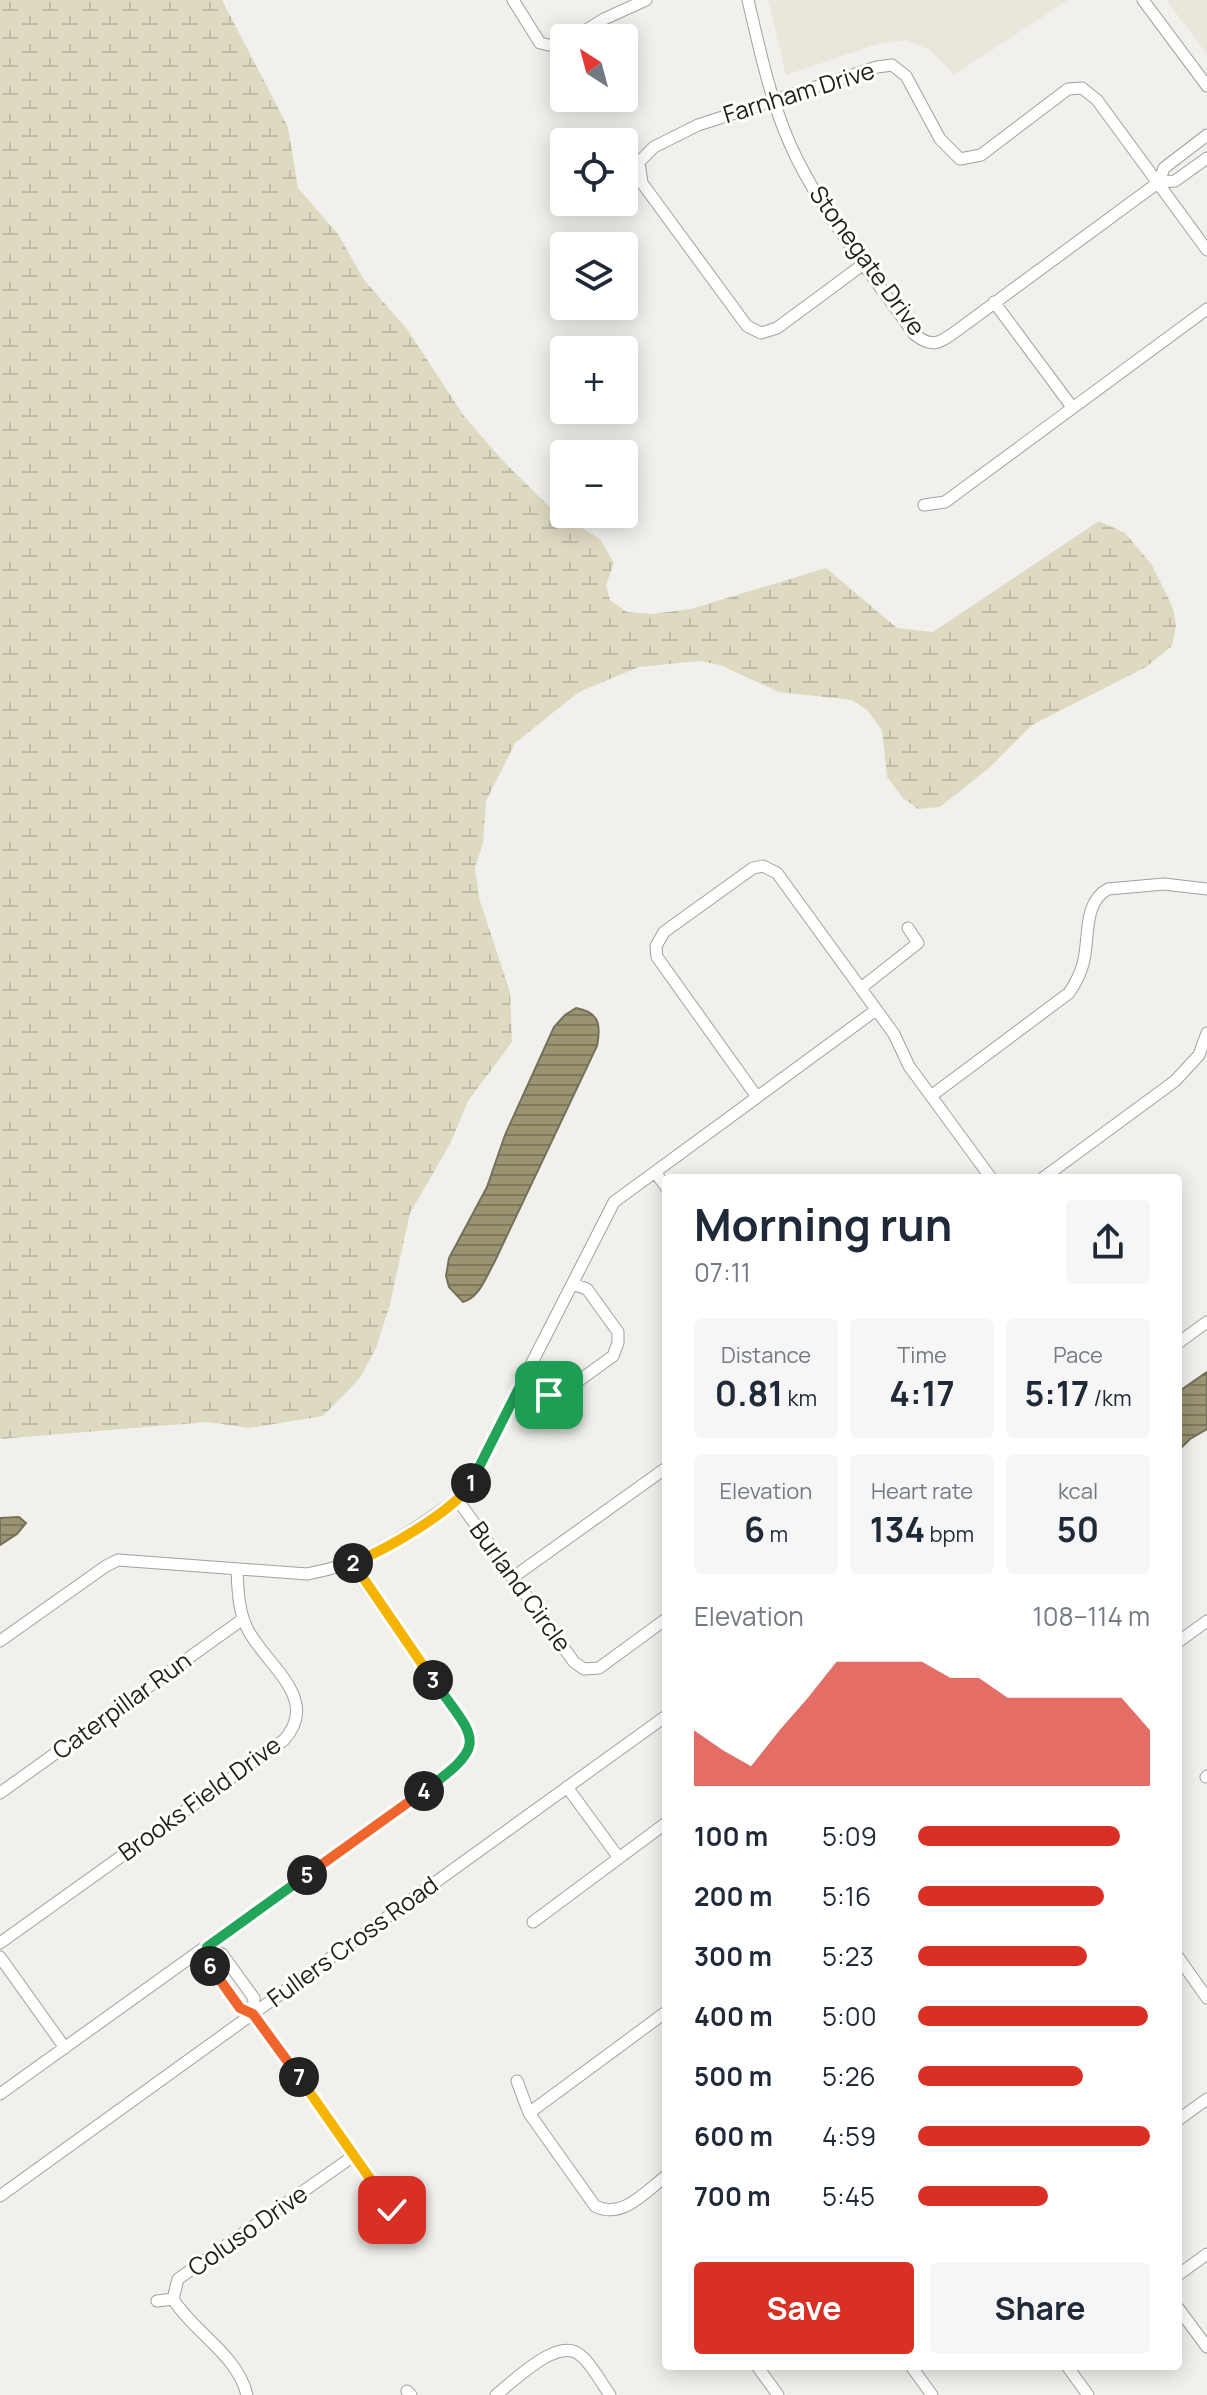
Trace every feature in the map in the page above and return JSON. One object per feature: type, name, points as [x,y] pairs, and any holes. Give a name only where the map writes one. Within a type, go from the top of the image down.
[{"type":"street","points":[[513,0],[540,43],[550,45]]},
{"type":"street","points":[[596,24],[646,0]]},
{"type":"street","name":"Stonegate Drive","points":[[748,0],[765,78],[796,157],[815,192],[914,334],[925,342],[939,343],[1159,182],[1175,181],[1207,158]]},
{"type":"street","points":[[1143,0],[1207,86]]},
{"type":"street","name":"Farnham Drive","points":[[865,263],[777,328],[761,333],[747,326],[642,183],[639,162],[654,147],[698,125],[877,67],[892,65],[906,76],[940,139],[960,159],[981,155],[1068,89],[1082,88],[1097,100],[1207,250]]},
{"type":"street","name":"Stonegate Drive","points":[[1159,182],[1164,168],[1207,135]]},
{"type":"street","points":[[994,302],[1072,407]]},
{"type":"street","points":[[924,505],[945,502],[1207,309]]},
{"type":"street","points":[[757,1097],[657,957],[656,946],[664,932],[753,868],[763,866],[777,873],[861,988],[931,1096],[988,1174]]},
{"type":"street","points":[[931,1096],[1069,993],[1084,963],[1092,908],[1101,893],[1108,889],[1164,884],[1207,889]]},
{"type":"street","points":[[861,988],[918,943],[908,928]]},
{"type":"street","points":[[0,1641],[118,1560],[307,1574],[351,1564],[396,1541],[457,1499],[468,1488],[614,1202],[876,1010]]},
{"type":"street","points":[[1048,1174],[1175,1081],[1199,1055],[1207,1033]]},
{"type":"street","points":[[655,1172],[662,1182]]},
{"type":"street","points":[[522,1382],[549,1395],[559,1395],[613,1356],[618,1332],[587,1289],[572,1284]]},
{"type":"street","points":[[1182,1340],[1207,1322]]},
{"type":"street","points":[[512,1578],[662,1471]]},
{"type":"street","name":"Burland Circle","points":[[457,1499],[574,1662],[584,1669],[599,1668],[662,1622]]},
{"type":"street","points":[[0,2094],[452,1770],[470,1750],[470,1737],[464,1722],[351,1564]]},
{"type":"street","name":"Brooks Field Drive","points":[[0,1943],[284,1740],[295,1729],[299,1716],[298,1704],[243,1619],[237,1570]]},
{"type":"street","name":"Caterpillar Run","points":[[0,1793],[243,1619]]},
{"type":"street","points":[[1182,1639],[1207,1621]]},
{"type":"street","name":"Fullers Cross Road","points":[[0,2196],[662,1719]]},
{"type":"street","points":[[567,1787],[619,1858]]},
{"type":"street","points":[[533,1922],[662,1826]]},
{"type":"street","points":[[207,1947],[222,1954],[254,1998],[253,2014],[392,2210]]},
{"type":"street","points":[[0,1957],[65,2048]]},
{"type":"street","points":[[1182,1963],[1207,1998]]},
{"type":"street","points":[[529,2113],[662,2015]]},
{"type":"street","points":[[517,2081],[529,2113],[595,2206],[611,2212],[621,2209],[662,2179]]},
{"type":"street","points":[[1182,2117],[1207,2099]]},
{"type":"street","name":"Coluso Drive","points":[[247,2395],[235,2367],[173,2299],[178,2279],[355,2155]]},
{"type":"street","points":[[1182,2272],[1207,2254]]},
{"type":"street","points":[[157,2301],[173,2299]]},
{"type":"street","points":[[1182,2313],[1207,2347]]},
{"type":"street","points":[[496,2395],[555,2351],[568,2349],[580,2354],[610,2395]]},
{"type":"street","points":[[760,2370],[778,2395]]},
{"type":"street","points":[[914,2370],[932,2395]]},
{"type":"street","points":[[1070,2370],[1088,2395]]},
{"type":"shaded area","points":[[768,0],[1068,0],[954,75],[931,51],[907,40],[878,44],[786,75]]},
{"type":"shaded area","points":[[1166,0],[1207,0],[1207,54]]},
{"type":"shaded area","points":[[576,1008],[590,1013],[597,1021],[597,1046],[494,1263],[478,1292],[463,1302],[449,1287],[446,1276],[449,1258],[487,1187],[505,1135],[554,1027]]},
{"type":"shaded area","points":[[1207,1372],[1207,1429],[1182,1447],[1182,1389]]},
{"type":"shaded area","points":[[19,1517],[26,1523],[17,1534],[0,1545],[0,1518]]},
{"type":"green space","points":[[0,0],[222,0],[288,127],[298,188],[338,234],[364,280],[407,329],[464,416],[504,462],[550,507],[550,528],[582,528],[600,539],[614,563],[606,585],[610,600],[627,612],[651,614],[691,609],[826,568],[897,628],[933,632],[1099,521],[1125,533],[1152,565],[1173,608],[1176,625],[1172,646],[1146,667],[1032,725],[989,768],[940,807],[918,809],[903,798],[887,777],[882,730],[867,710],[852,700],[779,692],[720,665],[699,661],[639,667],[579,692],[515,743],[486,801],[483,843],[475,868],[479,898],[510,992],[512,1042],[468,1101],[450,1144],[410,1213],[390,1304],[376,1348],[360,1378],[323,1416],[249,1428],[208,1422],[0,1439]]},
{"type":"route","points":[[392,2210],[253,2014],[240,2008],[209,1964],[207,1947],[452,1770],[470,1750],[470,1737],[464,1722],[351,1564],[421,1526],[468,1488],[522,1382],[549,1395]]}]
